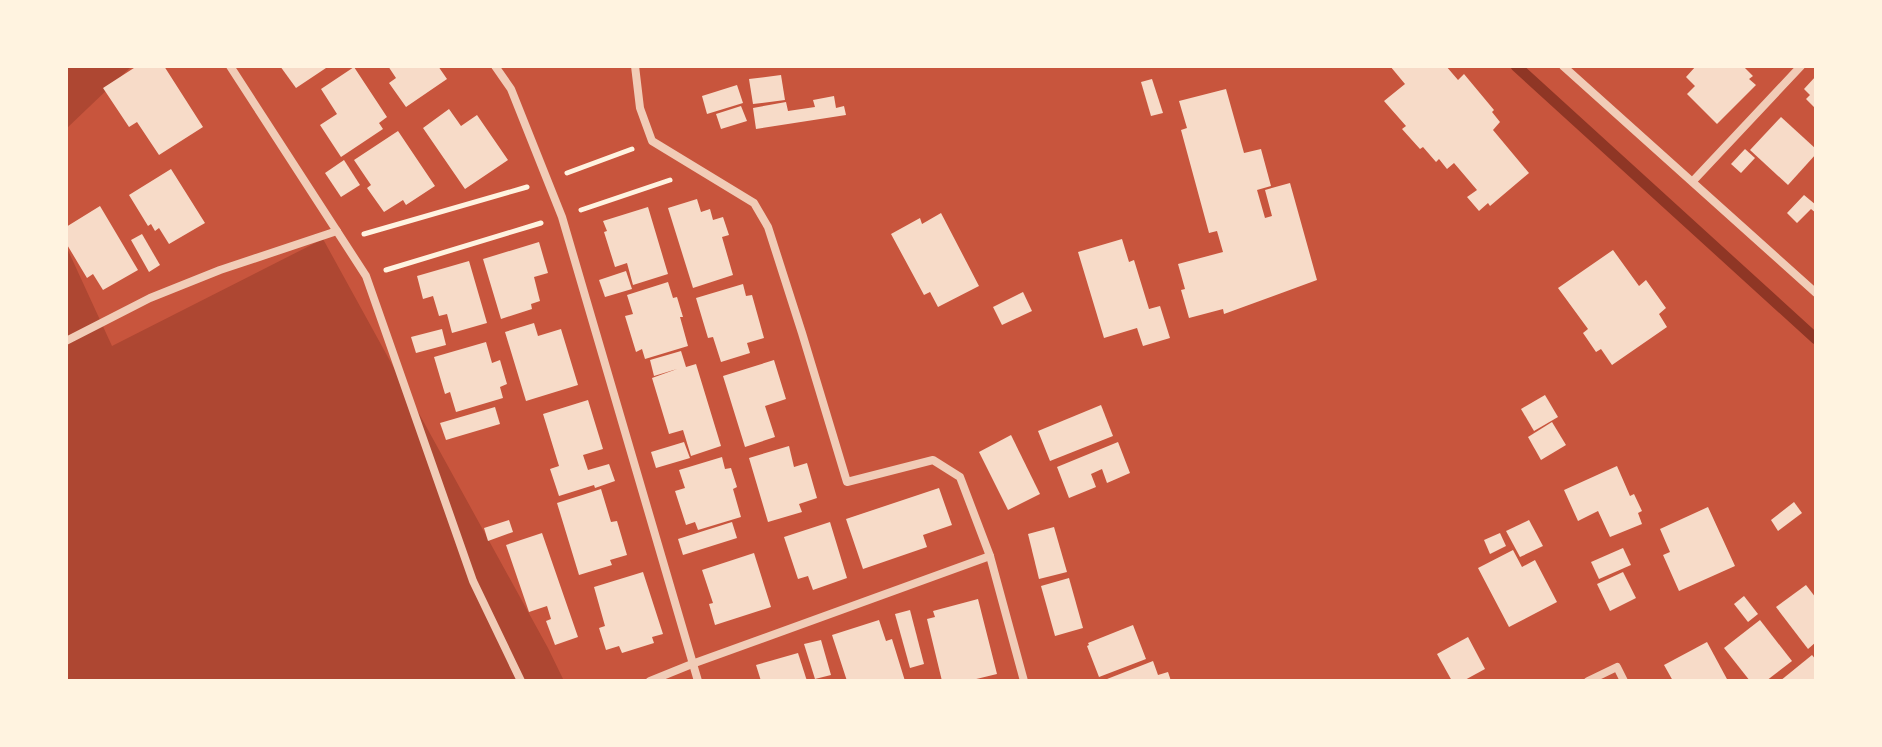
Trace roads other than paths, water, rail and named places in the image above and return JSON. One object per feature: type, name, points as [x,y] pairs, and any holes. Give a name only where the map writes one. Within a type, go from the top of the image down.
[{"type":"street","points":[[230,66],[366,276],[473,581],[521,681]]},
{"type":"street","points":[[495,66],[511,89],[562,217],[698,681]]},
{"type":"street","points":[[635,66],[640,108],[652,141],[754,203],[768,227],[847,482],[933,460],[960,477],[990,556],[1024,681]]},
{"type":"street","points":[[1563,66],[1816,293]]},
{"type":"street","points":[[1693,181],[1801,66]]},
{"type":"street","points":[[66,341],[150,298],[220,270],[337,231]]},
{"type":"street","points":[[650,681],[990,556]]},
{"type":"street","points":[[1588,681],[1617,667],[1624,681]]},
{"type":"waterway","points":[[1516,66],[1816,339]]}]
